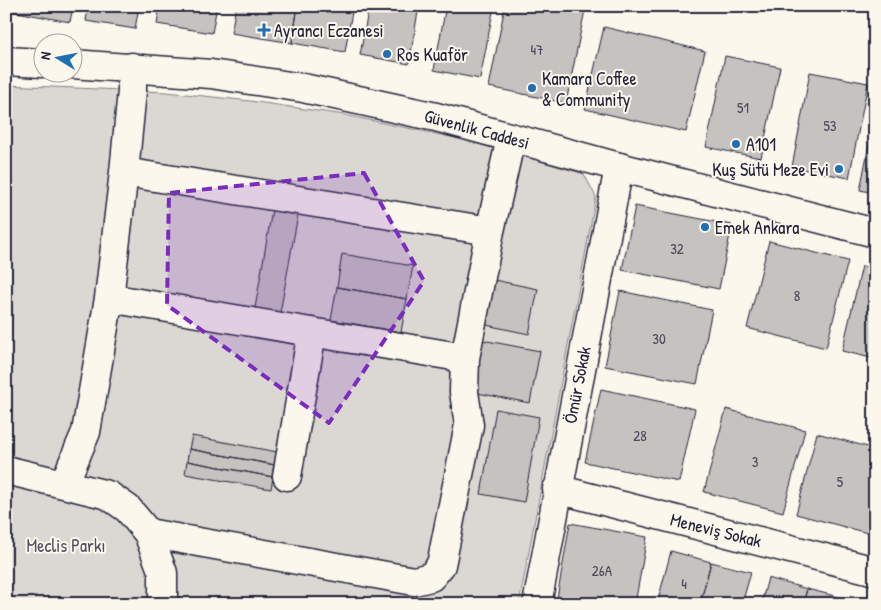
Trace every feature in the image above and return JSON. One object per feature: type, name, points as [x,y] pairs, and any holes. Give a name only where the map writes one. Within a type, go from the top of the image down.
[{"type":"main road","points":[[6,61],[32,62]]},
{"type":"main road","name":"Güvenlik Caddesi","points":[[82,64],[211,74],[303,88],[436,117],[619,167],[875,233]]},
{"type":"main road","points":[[64,484],[86,432],[109,298],[124,172],[132,91],[132,67]]},
{"type":"main road","points":[[148,533],[414,581],[430,577],[441,565],[469,425],[464,392],[465,358],[490,230],[511,138]]},
{"type":"main road","name":"Ömür Sokak","points":[[536,604],[619,167]]},
{"type":"main road","points":[[124,172],[490,230]]},
{"type":"main road","points":[[109,298],[465,358]]},
{"type":"main road","points":[[288,476],[312,332]]},
{"type":"main road","points":[[6,470],[108,495],[128,509],[148,533],[163,573],[164,604]]},
{"type":"main road","name":"Meneviş Sokak","points":[[557,489],[875,571]]},
{"type":"highlighted area","points":[[364,173],[424,281],[329,423],[167,305],[169,193]]},
{"type":"green space","name":"Meclis Parkı","points":[[6,85],[167,92],[250,101],[345,115],[475,142],[584,174],[596,197],[519,604],[6,604]]},
{"type":"building","points":[[6,6],[73,6],[70,22],[6,10]]},
{"type":"building","points":[[88,6],[139,6],[135,29],[86,21]]},
{"type":"building","points":[[160,6],[217,6],[212,33],[157,24]]},
{"type":"building","points":[[236,6],[298,6],[292,43],[231,33]]},
{"type":"building","points":[[298,6],[353,6],[345,52],[292,43]]},
{"type":"building","points":[[369,6],[419,6],[409,64],[360,55]]},
{"type":"building","points":[[446,6],[494,6],[480,79],[434,70]]},
{"type":"building","points":[[505,6],[568,6],[585,10],[566,103],[489,87]]},
{"type":"building","points":[[604,27],[705,51],[686,132],[585,109]]},
{"type":"building","points":[[725,56],[780,67],[761,158],[706,147]]},
{"type":"building","points":[[810,72],[868,83],[849,178],[792,167]]},
{"type":"building","points":[[875,115],[875,193],[860,190]]},
{"type":"building","points":[[273,204],[299,209],[280,313],[255,308]]},
{"type":"building","points":[[635,206],[732,225],[719,289],[622,270]]},
{"type":"building","points":[[769,241],[848,261],[826,348],[747,328]]},
{"type":"building","points":[[342,254],[413,266],[407,299],[337,287]]},
{"type":"building","points":[[862,266],[875,269],[875,359],[842,351]]},
{"type":"building","points":[[494,280],[538,289],[529,334],[486,325]]},
{"type":"building","points":[[337,287],[407,299],[401,332],[331,320]]},
{"type":"building","points":[[620,291],[712,310],[697,384],[605,366]]},
{"type":"building","points":[[482,340],[540,351],[530,403],[472,392]]},
{"type":"building","points":[[601,389],[695,409],[679,482],[585,462]]},
{"type":"building","points":[[496,409],[539,417],[524,502],[481,494]]},
{"type":"building","points":[[726,409],[805,430],[783,512],[704,492]]},
{"type":"building","points":[[817,433],[875,449],[875,535],[796,514]]},
{"type":"building","points":[[192,436],[277,452],[275,465],[189,449]]},
{"type":"building","points":[[189,449],[275,465],[273,477],[187,461]]},
{"type":"building","points":[[187,461],[273,477],[271,489],[185,474]]},
{"type":"building","points":[[570,523],[647,537],[635,604],[556,604]]},
{"type":"building","points":[[671,551],[711,562],[700,604],[657,604]]},
{"type":"building","points":[[711,562],[751,572],[742,604],[700,604]]},
{"type":"building","points":[[768,578],[807,589],[803,604],[761,604]]},
{"type":"building","points":[[807,589],[847,599],[846,604],[803,604]]},
{"type":"place","name":"Ayrancı Eczanesi","points":[[264,30]]},
{"type":"place","name":"Ros Kuaför","points":[[387,54]]},
{"type":"place","name":"Kamara Coffee & Community","points":[[532,88]]},
{"type":"place","name":"A101","points":[[736,144]]},
{"type":"place","name":"Kuş Sütü Meze Evi","points":[[839,169]]},
{"type":"place","name":"Emek Ankara","points":[[705,227]]}]
